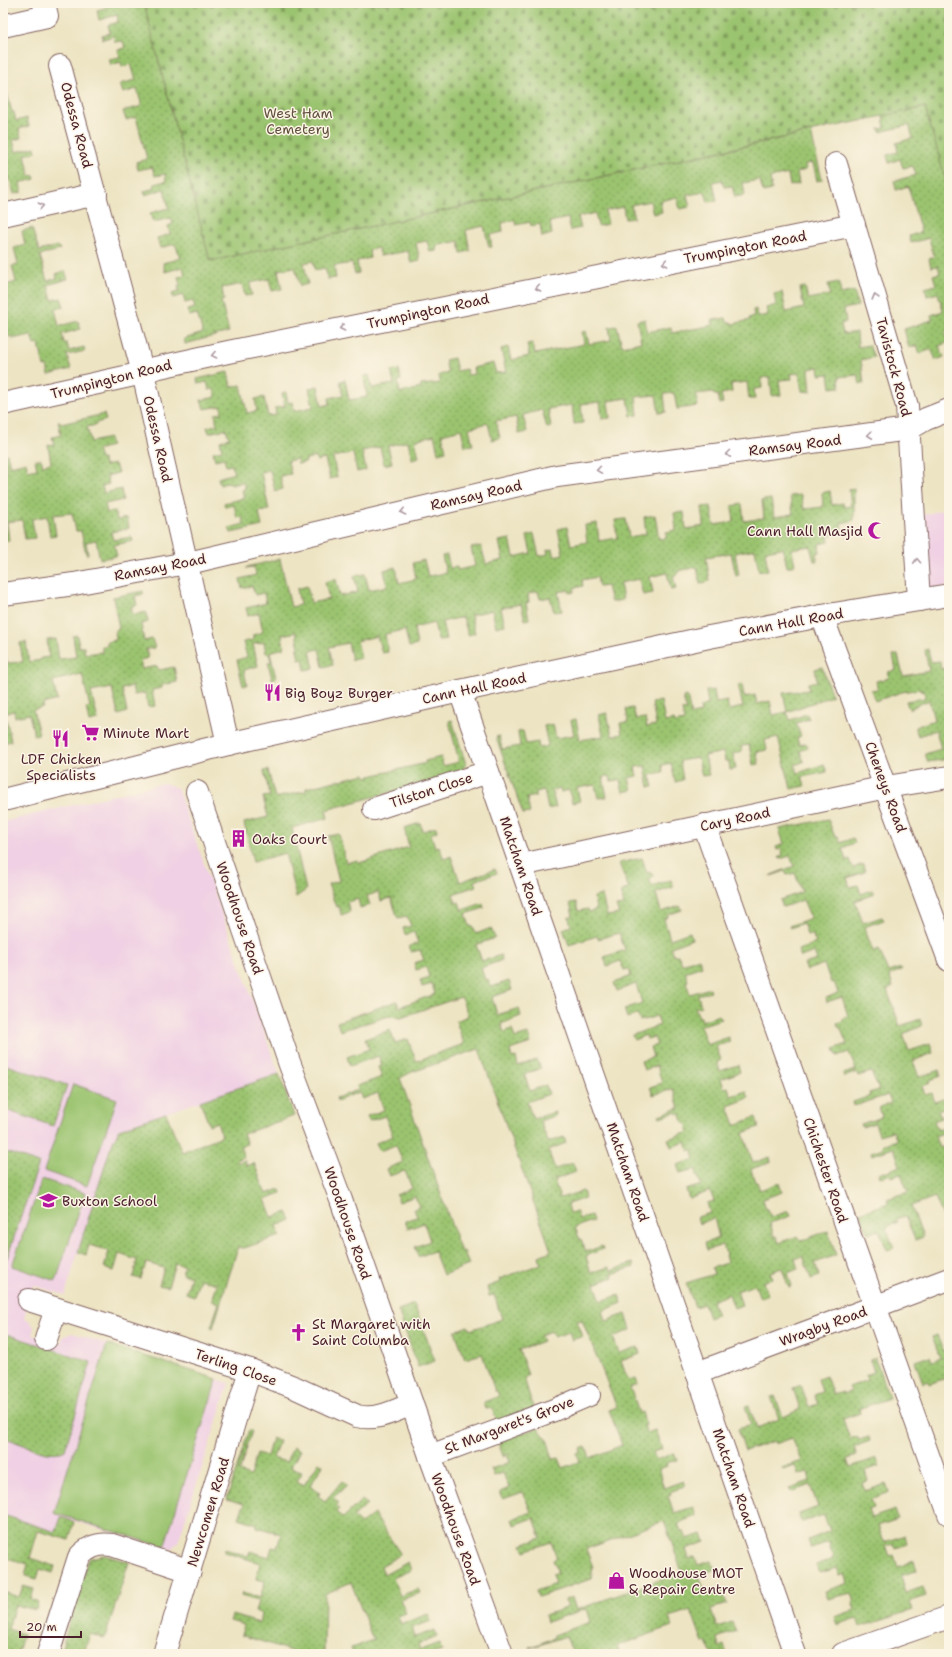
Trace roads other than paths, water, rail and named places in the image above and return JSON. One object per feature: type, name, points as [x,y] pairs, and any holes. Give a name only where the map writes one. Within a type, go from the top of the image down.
[{"type":"street","points":[[3,26],[45,9]]},
{"type":"street","name":"Odessa Road","points":[[60,66],[96,194],[143,373],[228,744]]},
{"type":"street","name":"Tavistock Road","points":[[836,164],[907,406],[919,600]]},
{"type":"street","points":[[3,215],[96,194]]},
{"type":"street","name":"Trumpington Road","points":[[3,404],[143,373],[155,368],[235,350],[854,225]]},
{"type":"street","name":"Ramsay Road","points":[[3,594],[74,584],[186,563],[557,476],[909,429],[926,419],[949,410]]},
{"type":"street","name":"Cann Hall Road","points":[[3,800],[228,744],[460,691],[709,638],[822,616],[949,595]]},
{"type":"street","name":"Cheneys Road","points":[[822,616],[949,960]]},
{"type":"street","name":"Matcham Road","points":[[460,691],[795,1654]]},
{"type":"street","name":"Tilston Close","points":[[374,809],[488,772]]},
{"type":"street","name":"Cary Road","points":[[521,865],[886,787],[949,777]]},
{"type":"street","name":"Woodhouse Road","points":[[197,792],[289,1062],[341,1200],[430,1456],[502,1654]]},
{"type":"street","name":"Chichester Road","points":[[704,825],[949,1514]]},
{"type":"street","name":"Wragby Road","points":[[697,1373],[949,1279]]},
{"type":"street","name":"Terling Close","points":[[29,1300],[250,1370],[366,1418],[387,1415],[412,1404]]},
{"type":"street","points":[[46,1339],[56,1309]]},
{"type":"street","name":"Newcomen Road","points":[[164,1654],[250,1370]]},
{"type":"street","name":"St Margaret's Grove","points":[[430,1456],[554,1410],[589,1395]]},
{"type":"street","points":[[48,1654],[79,1557],[88,1549],[100,1545],[112,1546],[190,1571]]},
{"type":"street","points":[[843,1654],[949,1617]]},
{"type":"place","name":"Cann Hall Masjid","points":[[876,531]]},
{"type":"place","name":"Big Boyz Burger","points":[[272,693]]},
{"type":"place","name":"Minute Mart","points":[[90,733]]},
{"type":"place","name":"LDF Chicken Specialists","points":[[61,739]]},
{"type":"place","name":"Oaks Court","points":[[239,839]]},
{"type":"place","name":"Buxton School","points":[[49,1201]]},
{"type":"place","name":"St Margaret with Saint Columba","points":[[299,1332]]},
{"type":"place","name":"Woodhouse MOT & Repair Centre","points":[[616,1581]]},
{"type":"park label","name":"West Ham Cemetery","points":[[298,122]]}]
